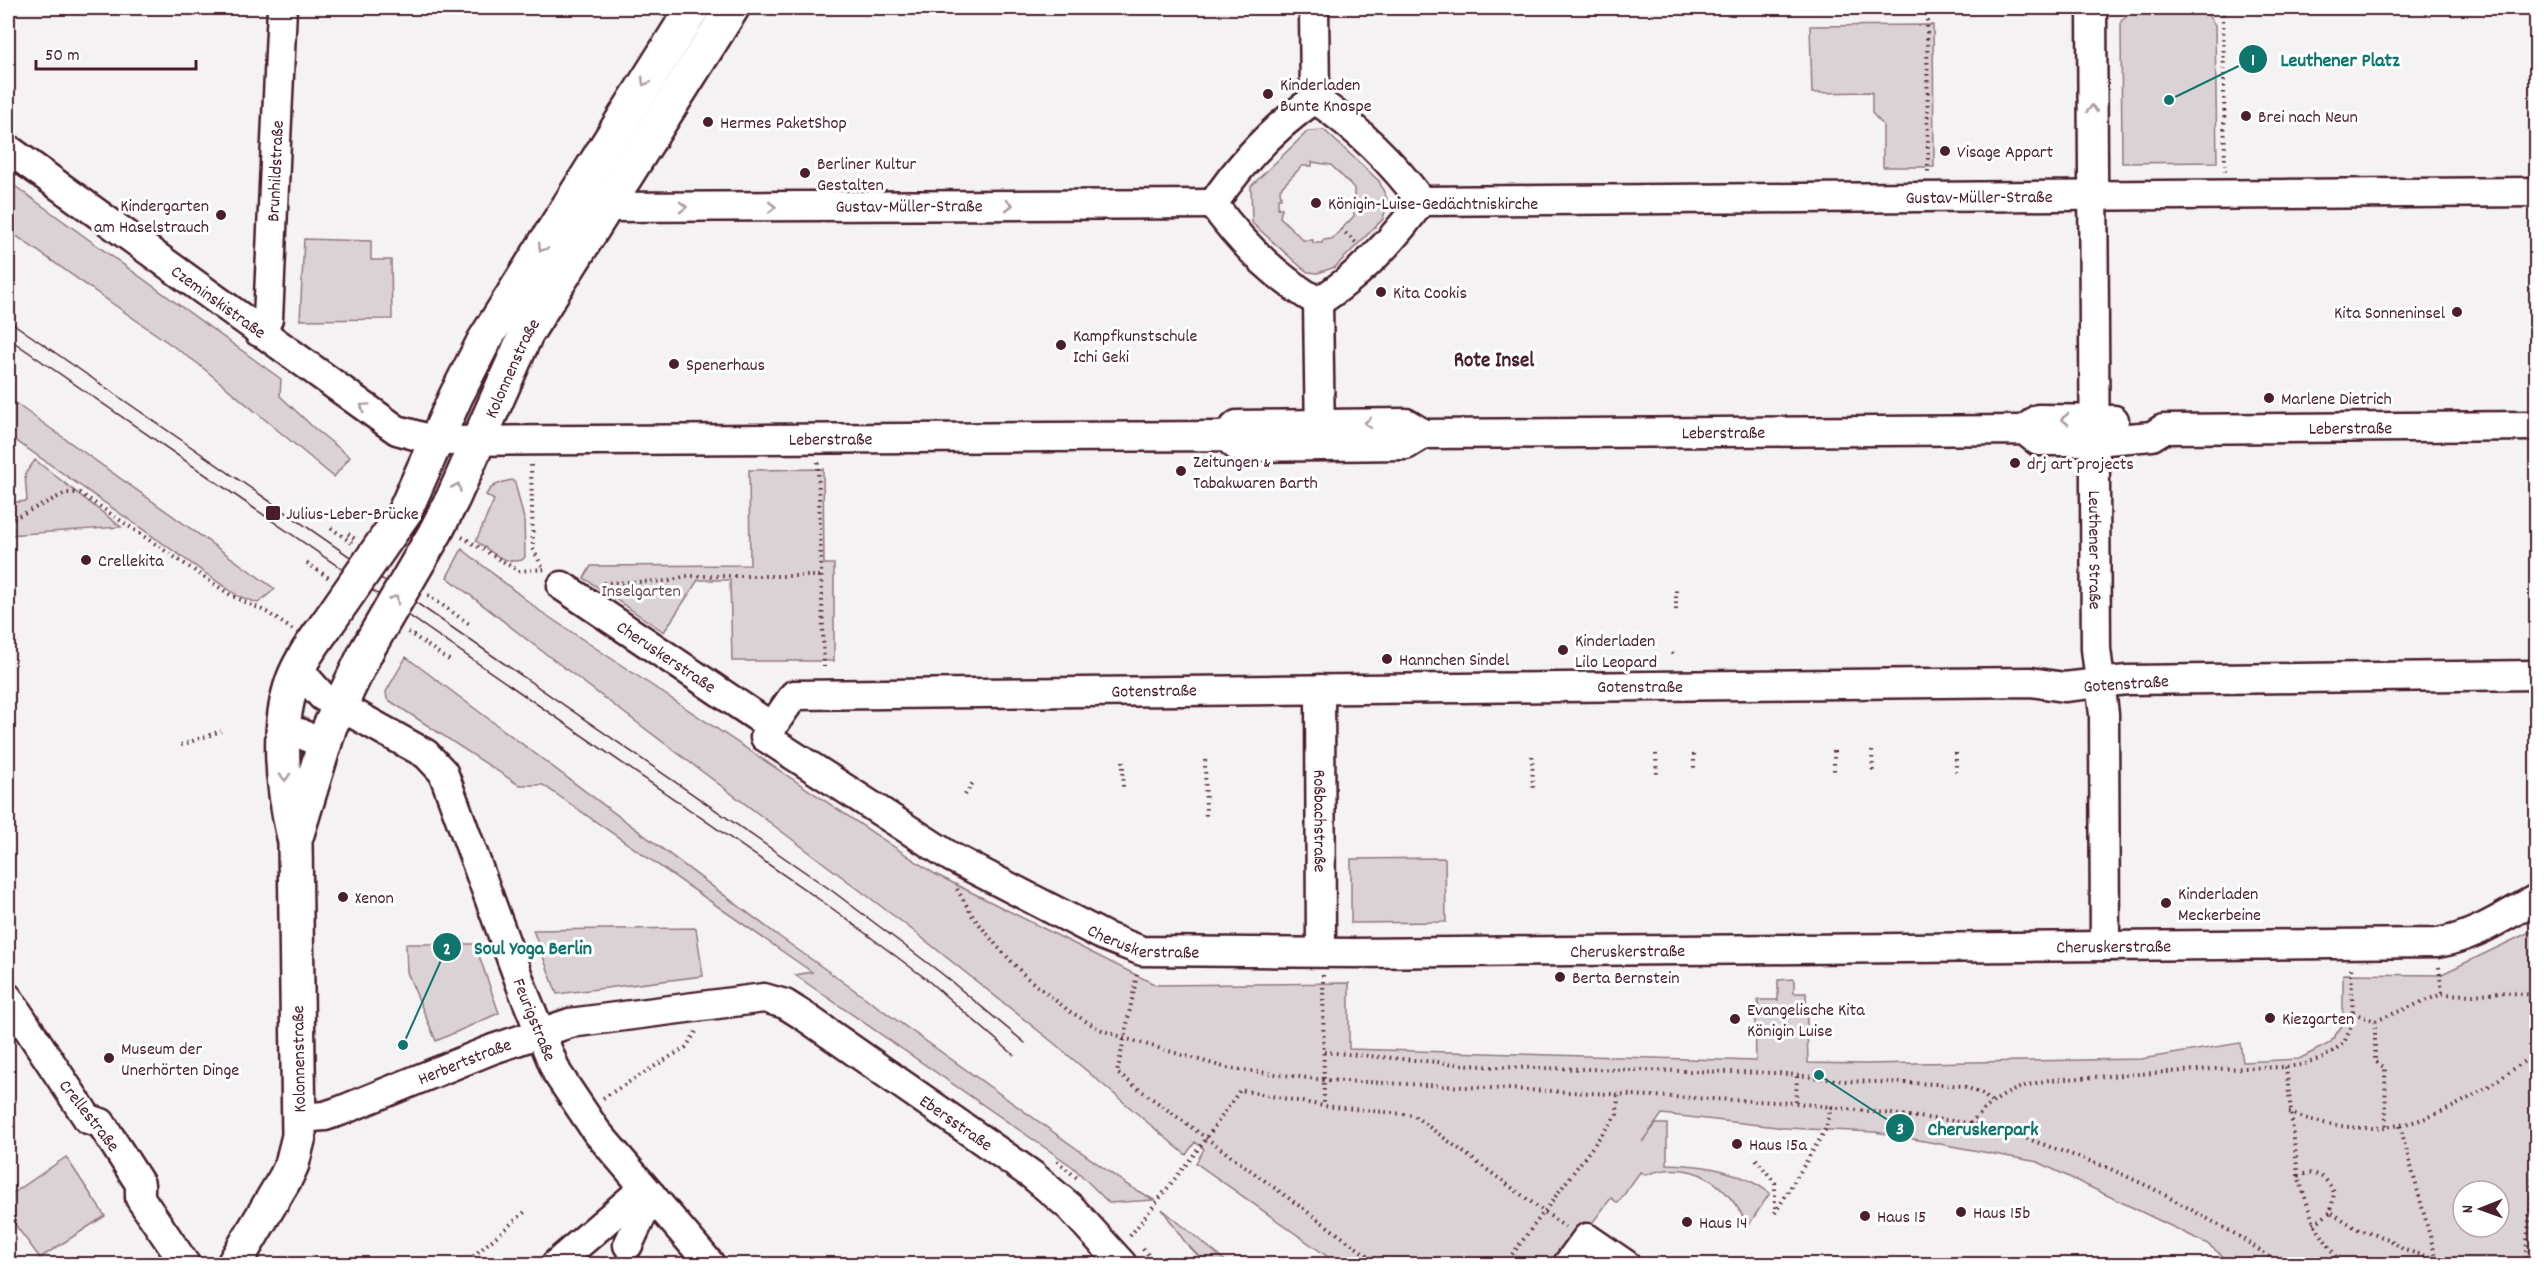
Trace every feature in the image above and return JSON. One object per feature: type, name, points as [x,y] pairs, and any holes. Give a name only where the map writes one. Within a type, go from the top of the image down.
[{"type":"main road","name":"Kolonnenstraße","points":[[295,842],[322,745],[340,705],[367,650],[447,534],[478,441],[526,334],[732,8]]},
{"type":"main road","name":"Kolonnenstraße","points":[[235,1263],[292,1164],[298,1136],[295,842],[285,780],[285,708],[313,644],[404,513],[472,362],[488,333],[682,11]]},
{"type":"street","name":"Brunhildstraße","points":[[259,332],[268,319],[282,8]]},
{"type":"street","points":[[1314,8],[1316,99]]},
{"type":"street","name":"Leuthener Straße","points":[[2092,8],[2096,649],[2104,714],[2105,946]]},
{"type":"street","points":[[1316,99],[1339,116],[1398,170],[1421,201],[1398,233],[1348,283],[1318,302]]},
{"type":"street","points":[[1316,99],[1296,112],[1233,174],[1213,204],[1234,234],[1289,285],[1318,302]]},
{"type":"street","name":"Czeminskistraße","points":[[8,149],[397,430],[436,441]]},
{"type":"street","name":"Gustav-Müller-Straße","points":[[1421,201],[2536,192]]},
{"type":"street","name":"Gustav-Müller-Straße","points":[[606,207],[1213,204]]},
{"type":"street","points":[[1318,302],[1320,435]]},
{"type":"street","name":"Leberstraße","points":[[436,441],[1225,436],[1238,447],[1320,435],[1406,445],[1424,434],[2024,430],[2038,419],[2095,430],[2152,436],[2163,429],[2536,426]]},
{"type":"street","name":"Cheruskerstraße","points":[[562,586],[769,732],[951,856],[1104,936],[1142,951],[1321,952],[2437,943],[2456,940],[2477,932],[2536,898]]},
{"type":"street","name":"Feurigstraße","points":[[313,644],[306,678],[322,696],[426,754],[443,772],[540,1034],[557,1073],[590,1122],[711,1264]]},
{"type":"street","name":"Gotenstraße","points":[[769,732],[794,695],[2019,682],[2064,687],[2127,680],[2536,675]]},
{"type":"street","name":"Roßbachstraße","points":[[1320,689],[1321,952]]},
{"type":"street","points":[[284,733],[300,733],[322,745]]},
{"type":"street","name":"Crellestraße","points":[[8,998],[88,1119],[101,1123],[140,1184],[140,1198],[185,1264]]},
{"type":"street","name":"Herbertstraße","points":[[299,1118],[325,1116],[340,1111],[493,1049],[579,1021],[764,998],[775,1000]]},
{"type":"street","name":"Ebersstraße","points":[[775,1000],[804,1016],[1032,1175],[1070,1207],[1122,1264]]},
{"type":"street","points":[[628,1245],[648,1192]]},
{"type":"street","points":[[556,1264],[648,1192]]},
{"type":"street","points":[[1568,1264],[1587,1238],[1625,1264]]},
{"type":"path","points":[[1927,8],[1928,175]]},
{"type":"path","points":[[2223,8],[2225,173]]},
{"type":"path","points":[[1341,229],[1359,246]]},
{"type":"path","points":[[818,462],[824,667]]},
{"type":"path","points":[[447,534],[519,571],[543,568],[533,549],[531,465]]},
{"type":"path","points":[[8,521],[66,493],[80,493],[232,596],[265,611],[313,644]]},
{"type":"path","points":[[331,528],[355,545]]},
{"type":"path","points":[[307,563],[330,579]]},
{"type":"path","points":[[600,583],[669,581],[686,576],[820,576]]},
{"type":"path","points":[[1676,586],[1676,610]]},
{"type":"path","points":[[431,597],[469,624]]},
{"type":"path","points":[[411,634],[449,660]]},
{"type":"path","points":[[181,745],[221,732]]},
{"type":"path","points":[[1872,751],[1873,773]]},
{"type":"path","points":[[1834,752],[1834,773]]},
{"type":"path","points":[[1956,753],[1956,771]]},
{"type":"path","points":[[1656,754],[1657,776]]},
{"type":"path","points":[[1694,754],[1694,771]]},
{"type":"path","points":[[1532,756],[1533,792]]},
{"type":"path","points":[[1205,760],[1206,819]]},
{"type":"path","points":[[1123,761],[1123,790]]},
{"type":"path","points":[[965,795],[974,781]]},
{"type":"path","points":[[952,879],[972,915],[996,945],[1026,977],[1069,1011],[1099,1029],[1227,1068],[1324,1080],[1796,1102],[1970,1124],[2028,1139],[2104,1166],[2152,1188],[2228,1229],[2280,1264]]},
{"type":"path","points":[[1321,952],[1324,1106]]},
{"type":"path","points":[[2438,962],[2442,994]]},
{"type":"path","points":[[1970,1124],[1991,1102],[2025,1084],[2050,1080],[2212,1069],[2286,1067],[2323,1058],[2344,1043],[2353,1022],[2351,963]]},
{"type":"path","points":[[1138,971],[1118,1073],[1379,1264]]},
{"type":"path","points":[[2353,1013],[2375,1021],[2442,994],[2473,995],[2500,992],[2536,994]]},
{"type":"path","points":[[2375,1021],[2375,1061],[2385,1068],[2386,1128]]},
{"type":"path","points":[[602,1098],[686,1047],[696,1032]]},
{"type":"path","points":[[1324,1052],[1493,1067],[1779,1073],[1855,1082],[1963,1086],[1983,1095],[1991,1102]]},
{"type":"path","points":[[2289,1113],[2345,1128],[2400,1126],[2442,1112],[2466,1100],[2536,1053]]},
{"type":"path","points":[[2286,1067],[2289,1113],[2298,1176],[2314,1224],[2341,1264]]},
{"type":"path","points":[[1796,1102],[1797,1076]]},
{"type":"path","points":[[1131,1235],[1240,1090],[1324,1106],[1413,1115],[1567,1229]]},
{"type":"path","points":[[1505,1264],[1617,1114],[1618,1095]]},
{"type":"path","points":[[1756,1159],[1775,1183],[1775,1213],[1826,1130],[1831,1106]]},
{"type":"path","points":[[2400,1126],[2437,1259],[2441,1264]]},
{"type":"path","points":[[2525,1264],[2536,1144]]},
{"type":"path","points":[[2298,1176],[2306,1173],[2316,1174],[2328,1182],[2334,1193],[2331,1212],[2314,1224]]},
{"type":"path","points":[[464,1264],[526,1211]]},
{"type":"path","points":[[2331,1212],[2359,1230],[2389,1239],[2404,1250],[2437,1259]]},
{"type":"green space","points":[[2134,11],[2205,11],[2215,25],[2217,162],[2122,163],[2121,21]]},
{"type":"green space","points":[[1933,25],[1934,167],[1883,167],[1883,125],[1872,113],[1872,92],[1812,93],[1810,26]]},
{"type":"green space","points":[[1324,130],[1379,181],[1388,201],[1383,219],[1335,267],[1318,273],[1308,272],[1301,267],[1252,223],[1251,186],[1308,131]],"holes":[[[1312,162],[1331,165],[1354,188],[1354,216],[1332,239],[1323,240],[1322,243],[1303,240],[1280,217],[1282,208],[1278,208],[1278,198],[1281,198],[1280,189],[1302,166],[1312,166]]]},
{"type":"green space","points":[[8,181],[281,379],[280,396],[350,457],[334,477],[197,363],[8,230]]},
{"type":"green space","points":[[304,239],[371,241],[371,260],[391,260],[392,319],[300,320]]},
{"type":"green space","points":[[8,398],[275,589],[258,603],[238,596],[8,435]]},
{"type":"green space","points":[[35,460],[121,527],[8,535],[8,503],[27,501],[25,474]]},
{"type":"green space","name":"Inselgarten","points":[[823,469],[824,564],[834,564],[834,661],[732,661],[730,580],[698,580],[664,632],[584,578],[591,566],[750,565],[749,470]]},
{"type":"green space","points":[[512,480],[515,483],[524,519],[525,557],[522,560],[503,559],[476,541],[494,500],[486,495],[490,489]]},
{"type":"green space","points":[[462,549],[540,611],[935,874],[1156,985],[1349,983],[1349,1049],[1756,1061],[1755,1015],[1759,1015],[1758,1000],[1778,1000],[1778,980],[1794,979],[1794,993],[1806,993],[1808,1063],[2141,1059],[2240,1043],[2243,1062],[2299,1059],[2330,1043],[2343,1024],[2343,974],[2440,975],[2536,929],[2536,1264],[2233,1264],[2206,1243],[2038,1162],[1875,1132],[1786,1128],[1662,1114],[1642,1142],[1656,1124],[1667,1124],[1667,1164],[1721,1170],[1746,1179],[1770,1193],[1748,1226],[1730,1198],[1719,1186],[1707,1178],[1694,1172],[1679,1170],[1645,1175],[1640,1172],[1618,1203],[1611,1198],[1590,1226],[1584,1222],[1553,1264],[1338,1264],[1196,1163],[1204,1149],[1195,1142],[1186,1155],[1055,1044],[906,925],[447,577]]},
{"type":"green space","points":[[406,657],[780,937],[1129,1186],[1154,1200],[1109,1203],[1073,1167],[795,975],[812,972],[543,785],[519,785],[387,699],[386,692]]},
{"type":"green space","points":[[1445,858],[1446,922],[1351,923],[1351,859]]},
{"type":"green space","points":[[696,928],[703,976],[557,994],[533,930]]},
{"type":"green space","points":[[406,944],[475,944],[499,1013],[436,1041],[407,972]]},
{"type":"green space","points":[[66,1157],[105,1216],[40,1258],[8,1215],[8,1197]]},
{"type":"green space","points":[[1162,1209],[1229,1264],[1206,1264],[1185,1242]]},
{"type":"tram line","points":[[8,320],[831,890],[941,973],[1025,1043]]},
{"type":"tram line","points":[[8,338],[833,909],[925,978],[1014,1055]]},
{"type":"place","name":"Kinderladen Bunte Knospe","points":[[1268,94]]},
{"type":"place","name":"Leuthener Platz","points":[[2169,100]]},
{"type":"place","name":"Brei nach Neun","points":[[2246,116]]},
{"type":"place","name":"Hermes PaketShop","points":[[708,122]]},
{"type":"place","name":"Visage Appart","points":[[1945,151]]},
{"type":"place","name":"Berliner Kultur Gestalten","points":[[805,173]]},
{"type":"place","name":"Königin-Luise-Gedächtniskirche","points":[[1316,203]]},
{"type":"place","name":"Kindergarten am Haselstrauch","points":[[221,215]]},
{"type":"place","name":"Kita Cookis","points":[[1381,292]]},
{"type":"place","name":"Kita Sonneninsel","points":[[2457,312]]},
{"type":"place","name":"Kampfkunstschule Ichi Geki","points":[[1061,345]]},
{"type":"place","name":"Spenerhaus","points":[[674,364]]},
{"type":"place","name":"Marlene Dietrich","points":[[2269,398]]},
{"type":"place","name":"drj art projects","points":[[2015,463]]},
{"type":"place","name":"Zeitungen & Tabakwaren Barth","points":[[1181,471]]},
{"type":"place","name":"Julius-Leber-Brücke","points":[[273,513]]},
{"type":"place","name":"Crellekita","points":[[86,560]]},
{"type":"place","name":"Kinderladen Lilo Leopard","points":[[1563,650]]},
{"type":"place","name":"Hannchen Sindel","points":[[1387,659]]},
{"type":"place","name":"Xenon","points":[[343,897]]},
{"type":"place","name":"Kinderladen Meckerbeine","points":[[2166,903]]},
{"type":"place","name":"Berta Bernstein","points":[[1560,977]]},
{"type":"place","name":"Kiezgarten","points":[[2270,1018]]},
{"type":"place","name":"Evangelische Kita Königin Luise","points":[[1735,1019]]},
{"type":"place","name":"Soul Yoga Berlin","points":[[403,1045]]},
{"type":"place","name":"Museum der Unerhörten Dinge","points":[[109,1058]]},
{"type":"place","name":"Cheruskerpark","points":[[1819,1075]]},
{"type":"place","name":"Haus 15a","points":[[1737,1144]]},
{"type":"place","name":"Haus 15b","points":[[1961,1212]]},
{"type":"place","name":"Haus 15","points":[[1865,1216]]},
{"type":"place","name":"Haus 14","points":[[1687,1222]]},
{"type":"district","name":"Rote Insel","points":[[1494,359]]}]
